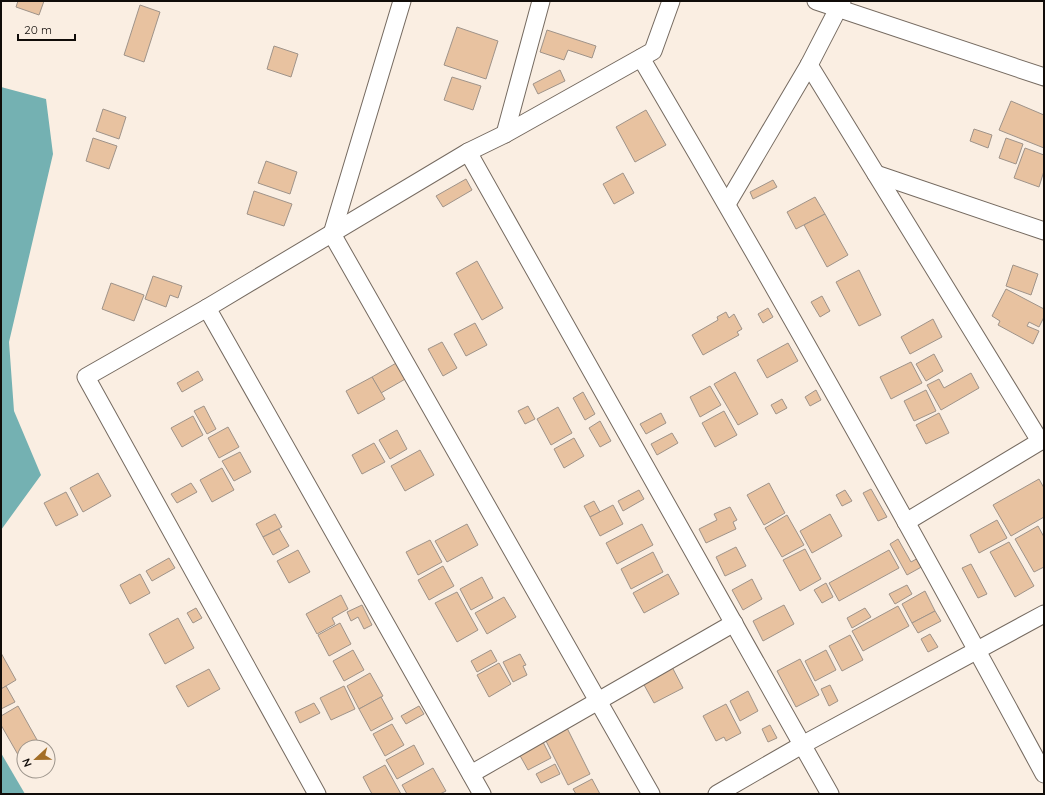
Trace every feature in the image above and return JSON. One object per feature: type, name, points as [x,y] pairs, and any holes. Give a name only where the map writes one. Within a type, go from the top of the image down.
[{"type":"street","points":[[402,1],[332,234],[651,794]]},
{"type":"street","points":[[505,134],[541,1]]},
{"type":"street","points":[[317,794],[86,377],[207,308],[468,152],[505,134],[653,51],[671,1]]},
{"type":"street","points":[[816,1],[840,5],[1044,77]]},
{"type":"street","points":[[727,204],[808,65],[840,5]]},
{"type":"street","points":[[641,58],[727,204],[906,522],[1044,774]]},
{"type":"street","points":[[808,65],[1043,436],[906,522]]},
{"type":"street","points":[[468,152],[830,794]]},
{"type":"street","points":[[876,174],[1044,231]]},
{"type":"street","points":[[207,308],[482,794]]},
{"type":"street","points":[[717,794],[802,745],[1044,614]]},
{"type":"street","points":[[471,774],[734,624]]},
{"type":"water","points":[[1,87],[46,99],[53,154],[9,342],[14,411],[41,475],[1,530]]},
{"type":"water","points":[[1,753],[25,794],[1,794]]},
{"type":"building","points":[[18,1],[44,1],[39,15],[16,7]]},
{"type":"building","points":[[140,5],[160,12],[144,62],[124,55]]},
{"type":"building","points":[[457,27],[498,41],[486,79],[444,65]]},
{"type":"building","points":[[547,30],[596,46],[592,58],[568,50],[564,60],[540,52]]},
{"type":"building","points":[[274,46],[298,54],[291,77],[267,69]]},
{"type":"building","points":[[560,70],[565,81],[538,94],[533,84]]},
{"type":"building","points":[[452,77],[481,86],[473,110],[444,100]]},
{"type":"building","points":[[1011,101],[1044,115],[1044,148],[999,130]]},
{"type":"building","points":[[103,109],[126,117],[119,139],[96,131]]},
{"type":"building","points":[[646,110],[666,145],[635,162],[616,127]]},
{"type":"building","points":[[974,129],[992,135],[988,148],[970,141]]},
{"type":"building","points":[[93,138],[117,146],[109,169],[86,161]]},
{"type":"building","points":[[1006,138],[1023,144],[1016,164],[999,158]]},
{"type":"building","points":[[1025,148],[1044,155],[1044,171],[1039,187],[1014,178]]},
{"type":"building","points":[[266,161],[297,172],[290,194],[258,183]]},
{"type":"building","points":[[623,173],[634,193],[614,204],[603,184]]},
{"type":"building","points":[[466,179],[472,190],[443,207],[436,196]]},
{"type":"building","points":[[773,180],[777,187],[753,199],[750,192]]},
{"type":"building","points":[[254,191],[292,204],[284,226],[247,214]]},
{"type":"building","points":[[815,197],[825,214],[796,229],[787,212]]},
{"type":"building","points":[[825,214],[848,255],[827,267],[804,225]]},
{"type":"building","points":[[477,261],[503,308],[482,320],[456,273]]},
{"type":"building","points":[[1013,265],[1038,274],[1031,295],[1006,286]]},
{"type":"building","points":[[859,270],[881,315],[859,326],[836,282]]},
{"type":"building","points":[[153,276],[182,286],[178,298],[170,295],[166,307],[145,299]]},
{"type":"building","points":[[111,283],[144,295],[134,321],[102,309]]},
{"type":"building","points":[[1006,289],[1044,309],[1044,317],[1039,327],[1029,322],[1027,326],[1039,331],[1033,344],[998,325],[1000,321],[992,316]]},
{"type":"building","points":[[822,296],[830,311],[820,317],[811,302]]},
{"type":"building","points":[[768,308],[773,317],[763,323],[758,314]]},
{"type":"building","points":[[726,312],[729,318],[734,314],[742,329],[737,332],[739,335],[703,355],[692,335],[718,320],[717,317]]},
{"type":"building","points":[[933,319],[942,337],[910,354],[901,337]]},
{"type":"building","points":[[475,323],[487,345],[466,356],[454,334]]},
{"type":"building","points":[[442,342],[457,368],[443,376],[428,349]]},
{"type":"building","points":[[788,343],[798,361],[767,378],[757,360]]},
{"type":"building","points":[[934,354],[943,371],[926,381],[916,364]]},
{"type":"building","points":[[398,362],[407,378],[381,393],[372,377]]},
{"type":"building","points":[[911,362],[922,383],[891,399],[880,377]]},
{"type":"building","points":[[198,371],[203,380],[182,392],[177,383]]},
{"type":"building","points":[[735,372],[758,414],[738,425],[714,384]]},
{"type":"building","points":[[971,373],[979,388],[941,410],[927,385],[939,379],[944,388]]},
{"type":"building","points":[[372,377],[385,399],[358,414],[346,391]]},
{"type":"building","points":[[710,386],[721,405],[700,417],[690,397]]},
{"type":"building","points":[[816,390],[821,400],[810,406],[805,397]]},
{"type":"building","points":[[926,390],[936,411],[914,421],[904,401]]},
{"type":"building","points":[[583,392],[595,414],[585,420],[573,398]]},
{"type":"building","points":[[782,399],[787,408],[776,414],[771,405]]},
{"type":"building","points":[[204,406],[216,429],[207,434],[194,411]]},
{"type":"building","points":[[528,406],[535,419],[525,424],[518,411]]},
{"type":"building","points":[[558,407],[572,433],[551,445],[537,419]]},
{"type":"building","points":[[724,411],[737,435],[715,447],[702,423]]},
{"type":"building","points":[[661,413],[666,423],[646,434],[640,424]]},
{"type":"building","points":[[939,413],[949,433],[926,444],[916,425]]},
{"type":"building","points":[[193,416],[203,435],[182,447],[171,428]]},
{"type":"building","points":[[600,421],[611,441],[600,447],[589,428]]},
{"type":"building","points":[[228,427],[239,447],[219,458],[208,438]]},
{"type":"building","points":[[397,430],[407,449],[390,459],[379,440]]},
{"type":"building","points":[[672,433],[678,443],[657,455],[651,444]]},
{"type":"building","points":[[574,438],[584,456],[564,468],[554,449]]},
{"type":"building","points":[[374,443],[385,462],[362,474],[352,455]]},
{"type":"building","points":[[420,450],[434,475],[405,491],[391,466]]},
{"type":"building","points":[[240,452],[251,472],[234,481],[222,461]]},
{"type":"building","points":[[222,468],[234,490],[212,502],[200,480]]},
{"type":"building","points":[[98,473],[111,496],[83,512],[70,488]]},
{"type":"building","points":[[1039,479],[1044,488],[1044,517],[1011,536],[993,505]]},
{"type":"building","points":[[191,483],[197,492],[177,503],[171,494]]},
{"type":"building","points":[[769,483],[785,513],[764,525],[747,495]]},
{"type":"building","points":[[871,489],[887,517],[878,521],[863,493]]},
{"type":"building","points":[[639,490],[644,499],[623,511],[618,501]]},
{"type":"building","points":[[845,490],[852,501],[842,506],[836,495]]},
{"type":"building","points":[[66,492],[78,515],[56,526],[44,503]]},
{"type":"building","points":[[594,501],[600,512],[590,517],[584,506]]},
{"type":"building","points":[[613,505],[623,524],[600,536],[590,517]]},
{"type":"building","points":[[730,507],[737,520],[733,522],[736,529],[706,543],[699,529],[717,520],[714,514]]},
{"type":"building","points":[[275,514],[282,527],[263,537],[256,524]]},
{"type":"building","points":[[830,514],[842,536],[812,553],[800,531]]},
{"type":"building","points":[[787,515],[804,545],[782,557],[765,528]]},
{"type":"building","points":[[997,520],[1007,538],[979,553],[970,535]]},
{"type":"building","points":[[467,524],[478,545],[447,562],[435,541]]},
{"type":"building","points":[[642,524],[653,545],[617,564],[606,543]]},
{"type":"building","points":[[1038,526],[1044,537],[1044,567],[1034,572],[1015,539]]},
{"type":"building","points":[[279,529],[289,546],[273,555],[263,537]]},
{"type":"building","points":[[898,539],[911,562],[920,557],[925,565],[907,575],[890,544]]},
{"type":"building","points":[[430,540],[442,562],[418,575],[406,552]]},
{"type":"building","points":[[1009,542],[1034,586],[1015,597],[990,552]]},
{"type":"building","points":[[736,547],[746,566],[725,576],[716,557]]},
{"type":"building","points":[[805,549],[821,579],[800,591],[783,560]]},
{"type":"building","points":[[298,550],[310,572],[289,583],[277,561]]},
{"type":"building","points":[[889,550],[899,568],[839,601],[829,583]]},
{"type":"building","points":[[653,552],[663,572],[631,589],[621,569]]},
{"type":"building","points":[[169,558],[175,568],[152,581],[146,571]]},
{"type":"building","points":[[971,564],[987,594],[978,598],[962,568]]},
{"type":"building","points":[[443,566],[454,586],[429,600],[418,580]]},
{"type":"building","points":[[140,574],[150,593],[130,604],[120,585]]},
{"type":"building","points":[[668,574],[679,594],[644,613],[633,593]]},
{"type":"building","points":[[482,577],[493,598],[471,610],[460,589]]},
{"type":"building","points":[[752,579],[762,599],[743,610],[732,590]]},
{"type":"building","points":[[826,583],[833,597],[822,603],[814,590]]},
{"type":"building","points":[[907,585],[912,594],[895,604],[889,594]]},
{"type":"building","points":[[925,591],[935,611],[912,623],[902,604]]},
{"type":"building","points":[[457,592],[478,630],[457,642],[435,603]]},
{"type":"building","points":[[341,595],[348,609],[332,618],[335,624],[317,634],[306,614]]},
{"type":"building","points":[[504,597],[516,617],[487,634],[475,613]]},
{"type":"building","points":[[362,605],[372,625],[364,629],[358,617],[351,621],[347,612]]},
{"type":"building","points":[[784,605],[794,624],[763,641],[753,621]]},
{"type":"building","points":[[898,606],[909,626],[863,651],[852,631]]},
{"type":"building","points":[[196,608],[202,618],[193,623],[187,613]]},
{"type":"building","points":[[865,608],[871,617],[852,628],[847,618]]},
{"type":"building","points":[[935,611],[941,621],[918,633],[912,623]]},
{"type":"building","points":[[178,618],[194,648],[165,664],[149,634]]},
{"type":"building","points":[[340,623],[351,644],[329,656],[318,635]]},
{"type":"building","points":[[930,634],[938,647],[928,652],[921,639]]},
{"type":"building","points":[[850,635],[863,660],[842,671],[829,646]]},
{"type":"building","points":[[353,650],[364,670],[344,681],[333,661]]},
{"type":"building","points":[[491,650],[497,661],[477,672],[471,661]]},
{"type":"building","points":[[826,650],[836,670],[815,681],[805,661]]},
{"type":"building","points":[[1,653],[16,680],[1,689]]},
{"type":"building","points":[[520,654],[526,665],[523,666],[527,675],[513,682],[503,662]]},
{"type":"building","points":[[800,659],[819,695],[796,707],[777,671]]},
{"type":"building","points":[[499,663],[511,684],[489,697],[477,675]]},
{"type":"building","points":[[672,667],[683,688],[654,703],[643,683]]},
{"type":"building","points":[[209,669],[220,689],[188,707],[176,686]]},
{"type":"building","points":[[370,673],[383,696],[359,709],[347,686]]},
{"type":"building","points":[[830,685],[838,701],[829,706],[821,689]]},
{"type":"building","points":[[6,686],[15,702],[1,709],[1,689]]},
{"type":"building","points":[[344,686],[355,709],[331,720],[320,698]]},
{"type":"building","points":[[748,691],[758,711],[740,721],[730,701]]},
{"type":"building","points":[[381,697],[393,719],[371,731],[359,709]]},
{"type":"building","points":[[314,703],[320,713],[300,723],[295,712]]},
{"type":"building","points":[[726,704],[741,733],[726,741],[724,737],[716,741],[703,716]]},
{"type":"building","points":[[18,706],[37,739],[16,739],[16,751],[1,725],[1,716]]},
{"type":"building","points":[[419,706],[424,714],[406,724],[401,716]]},
{"type":"building","points":[[392,724],[404,745],[385,756],[373,734]]},
{"type":"building","points":[[770,725],[777,738],[768,742],[762,729]]},
{"type":"building","points":[[567,728],[590,774],[568,785],[545,739]]},
{"type":"building","points":[[542,740],[551,758],[528,770],[518,752]]},
{"type":"building","points":[[414,745],[424,764],[397,779],[386,760]]},
{"type":"building","points":[[555,764],[560,774],[541,783],[536,774]]},
{"type":"building","points":[[385,765],[401,794],[372,794],[363,777]]},
{"type":"building","points":[[433,768],[446,791],[440,794],[407,794],[402,785]]},
{"type":"building","points":[[592,779],[600,794],[576,794],[573,789]]}]
